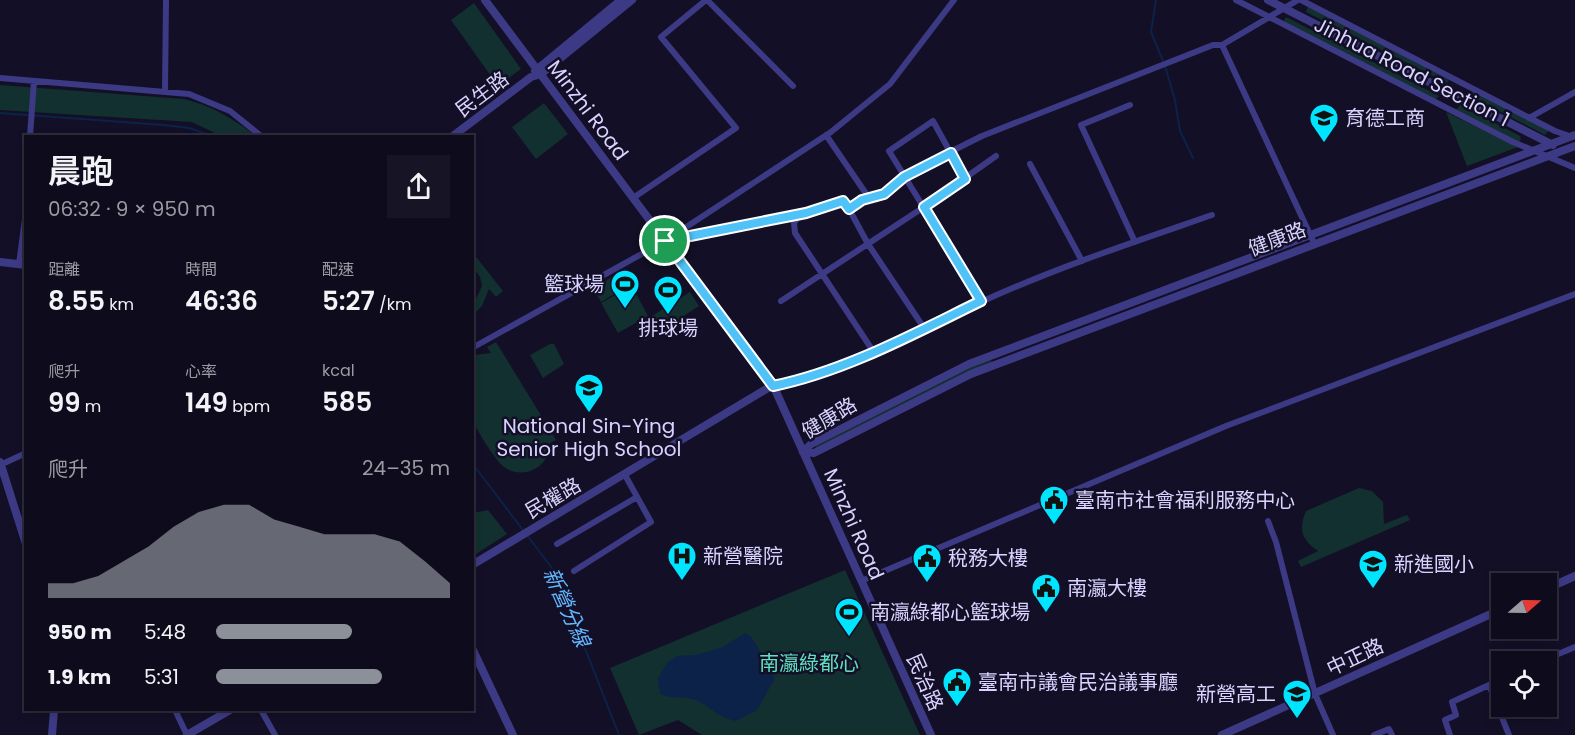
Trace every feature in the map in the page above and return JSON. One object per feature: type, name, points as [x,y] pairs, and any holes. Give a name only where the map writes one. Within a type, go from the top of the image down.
[{"type":"street","points":[[165,91],[166,0]]},
{"type":"street","name":"Minzhi Road","points":[[485,0],[665,241]]},
{"type":"street","name":"民生路","points":[[454,135],[531,77],[620,0]]},
{"type":"street","name":"民生路","points":[[538,71],[632,0]]},
{"type":"street","points":[[633,198],[736,128],[661,36],[706,0],[793,86]]},
{"type":"street","points":[[474,347],[665,241],[826,135],[890,84],[954,0]]},
{"type":"street","name":"Jinhua Road Section 1","points":[[1236,0],[1545,157],[1575,168]]},
{"type":"street","name":"Jinhua Road Section 1","points":[[1268,0],[1550,144],[1575,153]]},
{"type":"street","points":[[849,209],[869,198],[884,194],[904,177],[1027,116],[1079,100],[1213,45],[1222,45],[1299,0]]},
{"type":"street","name":"Jinhua Road Section 1","points":[[1299,0],[1529,117],[1574,137]]},
{"type":"street","points":[[1222,45],[1314,243]]},
{"type":"street","points":[[0,78],[189,94],[230,111],[260,135]]},
{"type":"street","points":[[30,135],[34,81]]},
{"type":"street","points":[[1529,117],[1575,92]]},
{"type":"street","points":[[1130,105],[1081,125],[1135,242]]},
{"type":"street","points":[[965,179],[933,121],[889,151],[981,301]]},
{"type":"street","points":[[826,135],[869,198]]},
{"type":"street","name":"健康路","points":[[803,452],[811,444],[969,364],[1532,150],[1574,137]]},
{"type":"street","name":"健康路","points":[[803,452],[814,453],[971,374],[1575,146]]},
{"type":"street","points":[[781,301],[924,207],[996,156]]},
{"type":"street","points":[[1030,164],[1082,261]]},
{"type":"street","points":[[665,241],[801,213],[843,201],[868,244],[924,328]]},
{"type":"street","points":[[801,213],[794,223],[795,232],[873,351]]},
{"type":"street","points":[[665,241],[773,386],[799,380],[873,351],[981,301],[1082,261],[1212,216]]},
{"type":"street","points":[[0,262],[22,265],[24,238]]},
{"type":"street","points":[[861,581],[1226,426],[1575,294]]},
{"type":"street","points":[[997,354],[1000,363]]},
{"type":"street","name":"Minzhi Road","points":[[773,386],[861,581]]},
{"type":"street","name":"民權路","points":[[474,564],[773,386]]},
{"type":"street","points":[[24,454],[1,464],[24,538]]},
{"type":"street","points":[[574,571],[651,522],[625,475]]},
{"type":"street","points":[[557,544],[637,497]]},
{"type":"street","points":[[1268,521],[1276,542],[1315,694],[1333,735]]},
{"type":"street","points":[[1557,584],[1575,576]]},
{"type":"street","name":"民治路","points":[[861,581],[931,735]]},
{"type":"street","name":"中正路","points":[[1222,735],[1491,614]]},
{"type":"street","points":[[1557,654],[1575,647]]},
{"type":"street","points":[[474,652],[513,735]]},
{"type":"street","points":[[1450,735],[1445,720],[1456,715],[1452,702],[1489,685],[1509,735]]},
{"type":"street","points":[[51,735],[54,711]]},
{"type":"street","points":[[175,711],[187,735],[228,711]]},
{"type":"street","points":[[262,711],[275,735]]},
{"type":"street","points":[[1374,735],[1389,729],[1392,735]]},
{"type":"green space","points":[[474,3],[521,69],[498,86],[451,20]]},
{"type":"green space","points":[[1308,6],[1449,80],[1447,83],[1306,12]]},
{"type":"green space","points":[[1285,18],[1439,96],[1435,100],[1284,22]]},
{"type":"green space","points":[[0,85],[184,99],[222,114],[255,135],[219,135],[192,122],[0,110]]},
{"type":"green space","points":[[1472,91],[1548,131],[1545,135],[1470,96]]},
{"type":"green space","points":[[544,103],[568,134],[536,159],[512,127]]},
{"type":"green space","points":[[1460,105],[1520,136],[1521,140],[1518,142],[1456,110]]},
{"type":"green space","points":[[1446,112],[1518,147],[1467,166]]},
{"type":"green space","points":[[474,254],[503,291],[496,297],[489,289],[482,306],[474,314],[474,303],[482,286],[480,277],[474,268]]},
{"type":"green space","points":[[625,270],[633,283],[601,302],[593,288]]},
{"type":"green space","name":"籃球場","points":[[632,286],[648,316],[618,333],[601,303]]},
{"type":"green space","name":"排球場","points":[[690,292],[699,306],[645,341],[636,326]]},
{"type":"green space","points":[[496,342],[556,440],[550,443],[546,459],[541,465],[527,472],[511,471],[500,464],[475,425],[474,355],[491,353],[487,347]]},
{"type":"green space","points":[[554,344],[564,364],[543,378],[530,355]]},
{"type":"green space","points":[[991,360],[992,362],[816,448],[815,446],[969,367]]},
{"type":"green space","points":[[1359,488],[1372,491],[1383,502],[1384,524],[1407,515],[1410,520],[1301,567],[1298,561],[1318,551],[1308,543],[1303,534],[1302,524],[1306,511]]},
{"type":"green space","points":[[488,510],[507,534],[474,555],[474,513]]},
{"type":"green space","name":"南瀛綠都心","points":[[845,570],[920,735],[702,735],[678,720],[639,735],[610,668]]},
{"type":"water","points":[[745,633],[758,647],[775,678],[757,710],[736,721],[719,715],[694,699],[660,694],[658,678],[667,663],[677,656],[696,655],[723,647]]},
{"type":"waterway","points":[[1156,0],[1151,32],[1163,61]]},
{"type":"waterway","points":[[1165,66],[1175,100],[1180,131],[1193,158]]},
{"type":"waterway","name":"新營分線","points":[[0,113],[164,125],[189,128],[209,135]]},
{"type":"waterway","name":"新營分線","points":[[474,466],[555,572],[619,735]]},
{"type":"place","name":"育德工商","points":[[1324,144]]},
{"type":"place","name":"籃球場","points":[[625,310]]},
{"type":"place","name":"排球場","points":[[668,316]]},
{"type":"place","name":"National Sin-Ying Senior High School","points":[[589,414]]},
{"type":"place","name":"臺南市社會福利服務中心","points":[[1054,526]]},
{"type":"place","name":"新營醫院","points":[[682,582]]},
{"type":"place","name":"稅務大樓","points":[[927,584]]},
{"type":"place","name":"新進國小","points":[[1373,590]]},
{"type":"place","name":"南瀛大樓","points":[[1046,614]]},
{"type":"place","name":"南瀛綠都心籃球場","points":[[849,638]]},
{"type":"place","name":"臺南市議會民治議事廳","points":[[957,708]]},
{"type":"place","name":"新營高工","points":[[1297,720]]},
{"type":"route","points":[[951,153],[965,179],[924,207],[981,301],[905,338],[799,380],[773,386],[665,241],[806,213],[843,201],[849,209],[862,200],[884,194],[920,167],[951,153]]}]
